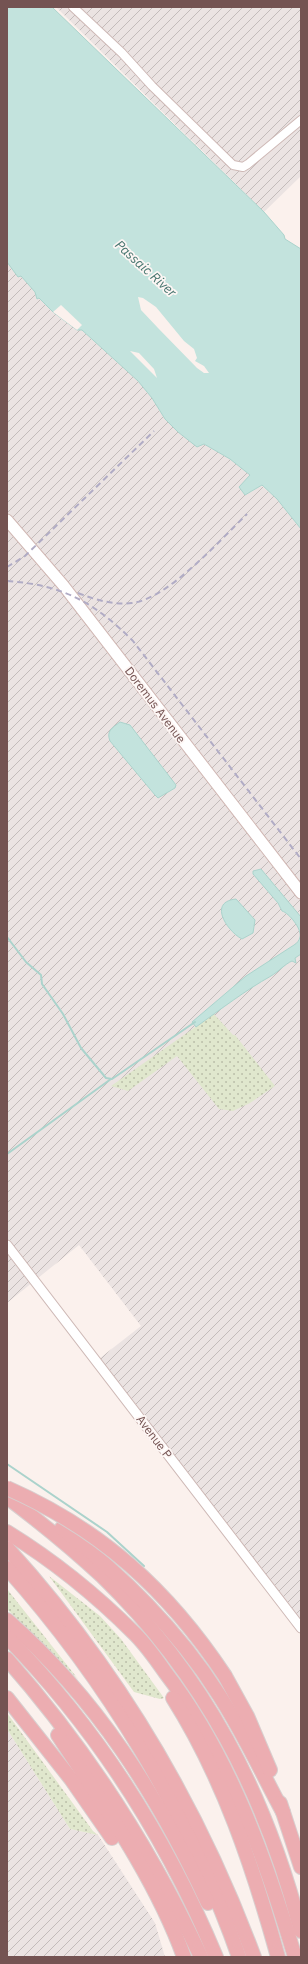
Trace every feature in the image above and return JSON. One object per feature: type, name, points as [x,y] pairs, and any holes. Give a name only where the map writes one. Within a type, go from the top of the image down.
[{"type":"highway","points":[[7,1487],[73,1522],[110,1548],[134,1567],[186,1621],[225,1676],[240,1702],[262,1751],[301,1867]]},
{"type":"highway","points":[[7,1487],[99,1558],[134,1590],[167,1625],[196,1661],[220,1696],[283,1812]]},
{"type":"highway","points":[[7,1497],[67,1545],[107,1581],[155,1632],[192,1681],[224,1733],[258,1800],[280,1857],[301,1930]]},
{"type":"highway","points":[[7,1532],[58,1566],[83,1586],[135,1634],[152,1654],[187,1702],[210,1740],[254,1835],[294,1953]]},
{"type":"highway","points":[[7,1548],[46,1592],[80,1636],[145,1732],[176,1785],[205,1841],[234,1906],[254,1957]]},
{"type":"highway","points":[[7,1568],[68,1643],[108,1699],[137,1744],[163,1789],[194,1850],[239,1957]]},
{"type":"highway","points":[[106,1608],[163,1683],[201,1746],[220,1788],[245,1851],[278,1957]]},
{"type":"highway","points":[[7,1620],[47,1656],[68,1679],[97,1714],[128,1757],[155,1800],[182,1850],[231,1957]]},
{"type":"highway","points":[[7,1637],[71,1708],[129,1788],[174,1866],[216,1957]]},
{"type":"highway","points":[[7,1660],[63,1728],[116,1802],[166,1886],[201,1957]]},
{"type":"highway","points":[[7,1668],[53,1728],[134,1855],[167,1916],[184,1957]]},
{"type":"highway","points":[[7,1698],[71,1779],[113,1838],[184,1957]]},
{"type":"main road","name":"Doremus Avenue","points":[[7,520],[63,585],[301,892]]},
{"type":"street","points":[[73,7],[122,53],[152,86],[233,165],[243,167],[248,164],[301,120]]},
{"type":"street","name":"Avenue P","points":[[7,1245],[301,1628]]},
{"type":"shaded area","points":[[56,7],[301,7],[301,176],[264,212]]},
{"type":"shaded area","points":[[7,262],[18,276],[21,276],[53,312],[82,330],[138,381],[152,398],[165,419],[178,432],[197,446],[204,444],[230,459],[251,475],[251,492],[261,485],[277,499],[301,529],[301,1629],[95,1362],[141,1326],[79,1245],[7,1303]]},
{"type":"shaded area","points":[[7,1729],[70,1829],[98,1835],[155,1923],[165,1957],[7,1957]]},
{"type":"green space","points":[[214,1014],[233,1035],[235,1035],[275,1086],[250,1103],[233,1111],[219,1109],[177,1056],[128,1091],[111,1086]]},
{"type":"green space","points":[[49,1576],[100,1616],[121,1639],[164,1698],[160,1699],[134,1692]]},
{"type":"green space","points":[[7,1589],[78,1679],[7,1609]]},
{"type":"green space","points":[[7,1713],[93,1831],[98,1835],[70,1829],[7,1729]]},
{"type":"water","name":"Passaic River","points":[[7,7],[52,7],[264,212],[284,235],[285,239],[301,249],[301,529],[277,499],[262,485],[245,495],[239,487],[250,475],[230,459],[204,444],[197,447],[178,432],[165,419],[152,398],[138,381],[82,330],[77,330],[53,312],[39,298],[37,299],[35,292],[21,276],[18,277],[7,262]]},
{"type":"water","points":[[120,722],[130,725],[176,785],[175,788],[158,798],[110,741],[109,732]]},
{"type":"water","points":[[261,869],[301,917],[301,954],[295,958],[296,963],[292,961],[289,962],[274,974],[196,1027],[192,1022],[246,976],[298,942],[300,938],[299,930],[294,922],[285,912],[282,911],[278,903],[253,874],[253,871]]},
{"type":"water","points":[[236,899],[255,920],[253,933],[242,939],[226,924],[221,911],[227,901]]},
{"type":"pier","points":[[138,297],[143,298],[156,307],[184,341],[194,349],[197,358],[195,361],[204,366],[209,373],[204,373],[197,368],[141,310]]},
{"type":"pier","points":[[61,305],[82,325],[77,330],[53,312]]},
{"type":"pier","points":[[130,351],[139,353],[154,369],[157,378]]},
{"type":"waterway","points":[[7,937],[26,962],[41,975],[42,984],[63,1014],[81,1048],[106,1078],[112,1079],[195,1022]]},
{"type":"waterway","points":[[7,1154],[111,1079]]},
{"type":"waterway","points":[[7,1464],[107,1532],[144,1566]]},
{"type":"railway","points":[[7,567],[25,556],[154,431]]},
{"type":"railway","points":[[78,593],[111,603],[132,603],[146,599],[161,591],[193,567],[247,514]]},
{"type":"railway","points":[[7,581],[27,583],[61,591],[91,606],[119,627],[133,641],[301,859]]}]
